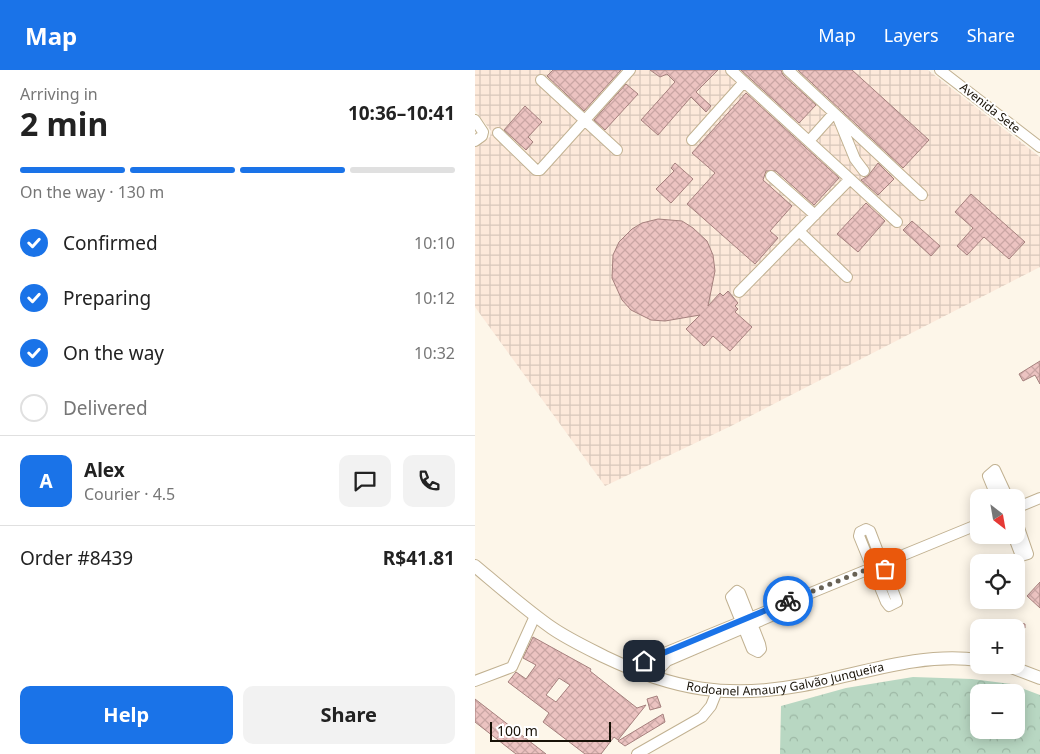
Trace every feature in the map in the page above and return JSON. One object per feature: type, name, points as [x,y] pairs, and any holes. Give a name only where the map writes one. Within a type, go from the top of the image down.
[{"type":"main road","name":"Rodoanel Amaury Galvão Junqueira","points":[[475,566],[535,616],[581,645],[628,668],[667,683],[717,691],[747,692],[804,685],[910,661],[937,657],[970,659]]},
{"type":"main road","points":[[1025,672],[1040,678]]},
{"type":"street","points":[[498,132],[538,170],[630,70]]},
{"type":"street","points":[[731,70],[897,222]]},
{"type":"street","points":[[787,70],[923,195]]},
{"type":"street","name":"Avenida Sete","points":[[941,70],[1040,147]]},
{"type":"street","points":[[541,80],[617,150]]},
{"type":"street","points":[[692,140],[744,82]]},
{"type":"street","points":[[809,142],[836,114]]},
{"type":"street","points":[[836,114],[855,159],[864,171]]},
{"type":"street","points":[[475,120],[483,132],[482,136],[475,141]]},
{"type":"street","points":[[771,176],[815,215]]},
{"type":"street","points":[[739,292],[850,179]]},
{"type":"street","points":[[799,231],[847,277]]},
{"type":"street","points":[[993,489],[988,476],[995,470],[1003,489]]},
{"type":"street","points":[[1025,504],[1040,498]]},
{"type":"street","points":[[1025,512],[1040,505]]},
{"type":"street","points":[[884,566],[970,528]]},
{"type":"street","points":[[867,531],[884,566],[897,601],[896,604],[887,605],[859,536],[867,531]]},
{"type":"street","points":[[628,668],[970,533]]},
{"type":"street","points":[[1018,544],[1023,552],[1029,553],[1025,542]]},
{"type":"street","points":[[475,681],[512,667],[535,616]]},
{"type":"street","points":[[652,677],[667,662],[747,622]]},
{"type":"street","points":[[637,754],[702,717],[711,706],[717,691]]},
{"type":"shaded area","points":[[475,70],[928,70],[1040,157],[1040,267],[731,426],[605,486],[475,307],[475,147],[490,137],[491,131],[475,110]]},
{"type":"green space","points":[[913,677],[972,679],[1011,684],[970,684],[970,739],[1025,739],[1025,689],[1040,695],[1040,754],[780,754],[781,706],[846,688]]},
{"type":"building","points":[[553,70],[621,70],[584,111],[547,76]]},
{"type":"building","points":[[650,70],[718,70],[696,92],[711,106],[706,112],[691,97],[658,135],[641,120],[675,82],[667,74],[660,77]]},
{"type":"building","points":[[741,70],[781,70],[783,75],[816,105],[799,123]]},
{"type":"building","points":[[798,70],[852,70],[929,140],[903,168]]},
{"type":"building","points":[[626,84],[638,94],[605,130],[594,120]]},
{"type":"building","points":[[746,93],[839,178],[814,205],[776,171],[766,171],[763,180],[792,206],[770,231],[778,238],[755,264],[687,204],[715,173],[692,153]]},
{"type":"building","points":[[525,106],[542,122],[528,137],[533,142],[526,150],[504,130]]},
{"type":"building","points":[[675,163],[693,179],[671,203],[656,189],[674,171],[671,168]]},
{"type":"building","points":[[878,163],[894,179],[878,195],[861,180],[868,176]]},
{"type":"building","points":[[971,194],[1025,242],[1009,259],[984,237],[967,255],[957,246],[973,228],[955,212]]},
{"type":"building","points":[[866,203],[885,221],[858,252],[837,234]]},
{"type":"building","points":[[658,219],[682,221],[707,241],[713,255],[715,271],[708,306],[720,293],[723,296],[728,291],[738,303],[735,306],[738,309],[735,312],[752,327],[730,351],[713,336],[704,346],[686,329],[700,315],[665,321],[651,320],[631,310],[622,300],[612,278],[613,255],[619,242],[632,229],[642,223]]},
{"type":"building","points":[[912,221],[940,246],[931,256],[903,230]]},
{"type":"building","points":[[1040,361],[1040,384],[1035,375],[1023,381],[1019,374]]},
{"type":"building","points":[[1040,582],[1040,608],[1027,596]]},
{"type":"building","points":[[533,637],[591,669],[590,671],[637,708],[646,705],[618,740],[614,737],[601,754],[585,754],[543,722],[549,713],[508,682],[516,672],[526,679],[536,665],[523,658]],"holes":[[[559,678],[570,685],[556,702],[546,695]]]},
{"type":"building","points":[[657,696],[661,707],[650,710],[647,699]]},
{"type":"building","points":[[475,699],[546,754],[516,754],[475,722]]},
{"type":"building","points":[[663,714],[665,722],[625,746],[618,741]]},
{"type":"way so far","points":[[788,601],[883,563],[885,569]]},
{"type":"route","points":[[644,661],[788,601]]}]
